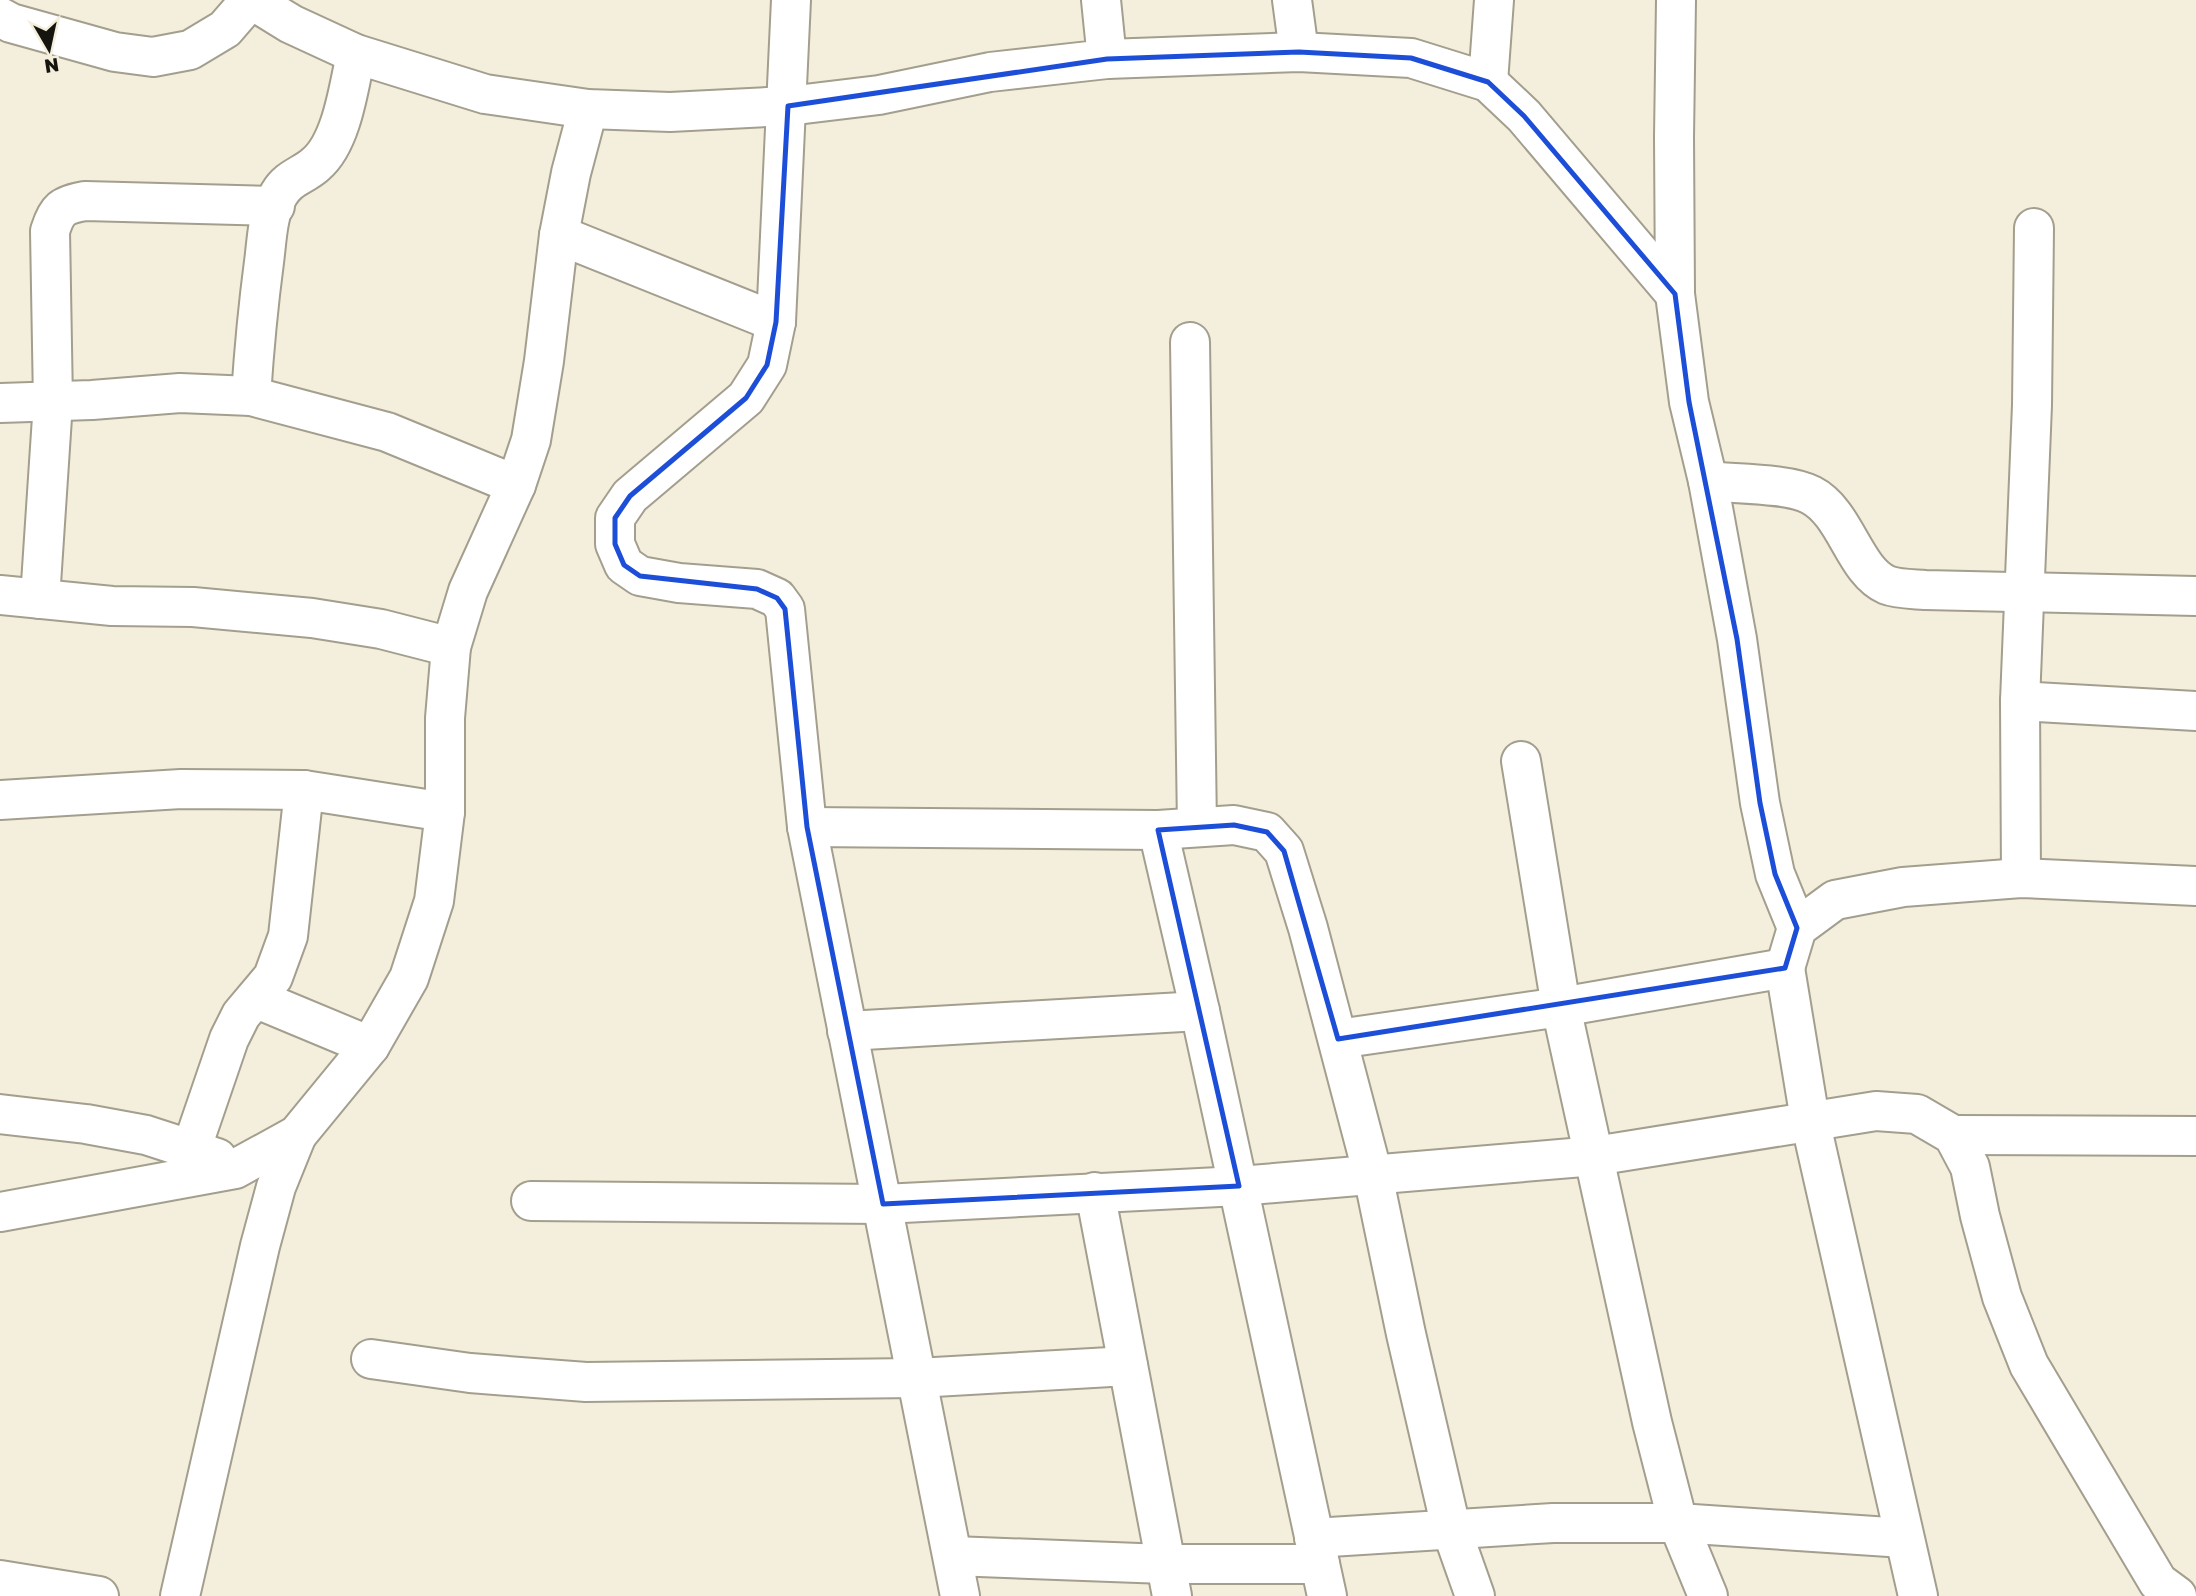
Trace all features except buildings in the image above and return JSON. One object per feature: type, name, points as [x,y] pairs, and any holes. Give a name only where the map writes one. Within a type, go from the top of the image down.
[{"type":"street","points":[[0,17],[11,23],[115,52],[153,57],[190,50],[225,29],[251,0],[291,24],[356,54],[485,94],[588,109],[670,112],[788,106],[879,95],[989,72],[1107,59],[1299,52],[1410,58],[1488,82],[1524,116],[1675,294]]},
{"type":"street","points":[[791,0],[776,322],[767,365],[746,398],[631,496],[615,519],[615,544],[624,565],[640,576],[679,583],[757,589],[777,598],[785,609],[807,827],[960,1596]]},
{"type":"street","points":[[1101,0],[1107,59]]},
{"type":"street","points":[[1292,0],[1299,52]]},
{"type":"street","points":[[1488,82],[1494,0]]},
{"type":"street","points":[[1676,0],[1675,294],[1689,402],[1709,481],[1737,639],[1759,803],[1775,874],[1797,928]]},
{"type":"street","points":[[251,396],[256,326],[269,222],[279,194],[293,177],[316,164],[330,146],[341,118],[356,54]]},
{"type":"street","points":[[180,1596],[260,1245],[276,1187],[297,1135],[370,1046],[409,978],[434,901],[445,812],[445,718],[451,648],[468,591],[516,485],[531,440],[544,361],[559,234],[588,109]]},
{"type":"street","points":[[40,599],[53,401],[50,231],[55,215],[68,204],[85,201],[275,206]]},
{"type":"street","points":[[2021,878],[2020,701],[2032,405],[2034,228]]},
{"type":"street","points":[[559,234],[776,322]]},
{"type":"street","points":[[1190,342],[1197,827]]},
{"type":"street","points":[[0,402],[180,393],[251,396],[387,432],[516,485]]},
{"type":"street","points":[[1709,481],[1785,488],[1811,495],[1833,513],[1867,569],[1886,585],[1924,590],[2196,596]]},
{"type":"street","points":[[0,595],[112,606],[193,607],[312,618],[381,629],[451,648]]},
{"type":"street","points":[[2020,701],[2196,711]]},
{"type":"street","points":[[1521,761],[1561,1007],[1652,1422],[1678,1523],[1708,1596]]},
{"type":"street","points":[[0,800],[181,789],[303,790],[445,812]]},
{"type":"street","points":[[191,1150],[229,1039],[241,1015],[273,977],[288,936],[303,790]]},
{"type":"street","points":[[807,827],[1158,830],[1234,825],[1267,832],[1284,851],[1338,1039],[1373,1175],[1451,1528],[1475,1596]]},
{"type":"street","points":[[1158,830],[1239,1186],[1320,1566]]},
{"type":"street","points":[[1918,1596],[1810,1120],[1785,968],[1797,928],[1835,900],[1903,887],[2021,878],[2196,886]]},
{"type":"street","points":[[1338,1039],[1561,1007],[1785,968]]},
{"type":"street","points":[[257,999],[370,1046]]},
{"type":"street","points":[[847,1031],[1200,1011]]},
{"type":"street","points":[[531,1200],[883,1204],[1239,1186],[1595,1156],[1876,1111],[1917,1114],[1953,1135],[2196,1136]]},
{"type":"street","points":[[0,1114],[86,1124],[146,1135],[240,1166]]},
{"type":"street","points":[[0,1212],[148,1186],[240,1166],[297,1135]]},
{"type":"street","points":[[1953,1135],[1970,1167],[2002,1297],[2029,1365],[2158,1582],[2177,1596]]},
{"type":"street","points":[[1095,1192],[1169,1580]]},
{"type":"street","points":[[371,1359],[470,1373],[586,1382],[918,1378],[1128,1366]]},
{"type":"street","points":[[953,1556],[1169,1580],[1320,1566],[1451,1528],[1553,1523],[1678,1523],[1904,1538]]},
{"type":"street","points":[[0,1580],[75,1594]]},
{"type":"highlighted area","points":[[1299,52],[1411,58],[1488,82],[1524,116],[1675,294],[1689,402],[1737,639],[1760,803],[1775,874],[1797,928],[1785,968],[1338,1039],[1284,851],[1267,832],[1234,825],[1158,830],[1239,1186],[883,1204],[807,827],[785,609],[777,598],[757,589],[640,576],[624,565],[615,544],[615,518],[630,496],[746,398],[767,365],[776,322],[788,106],[1107,59]]}]
